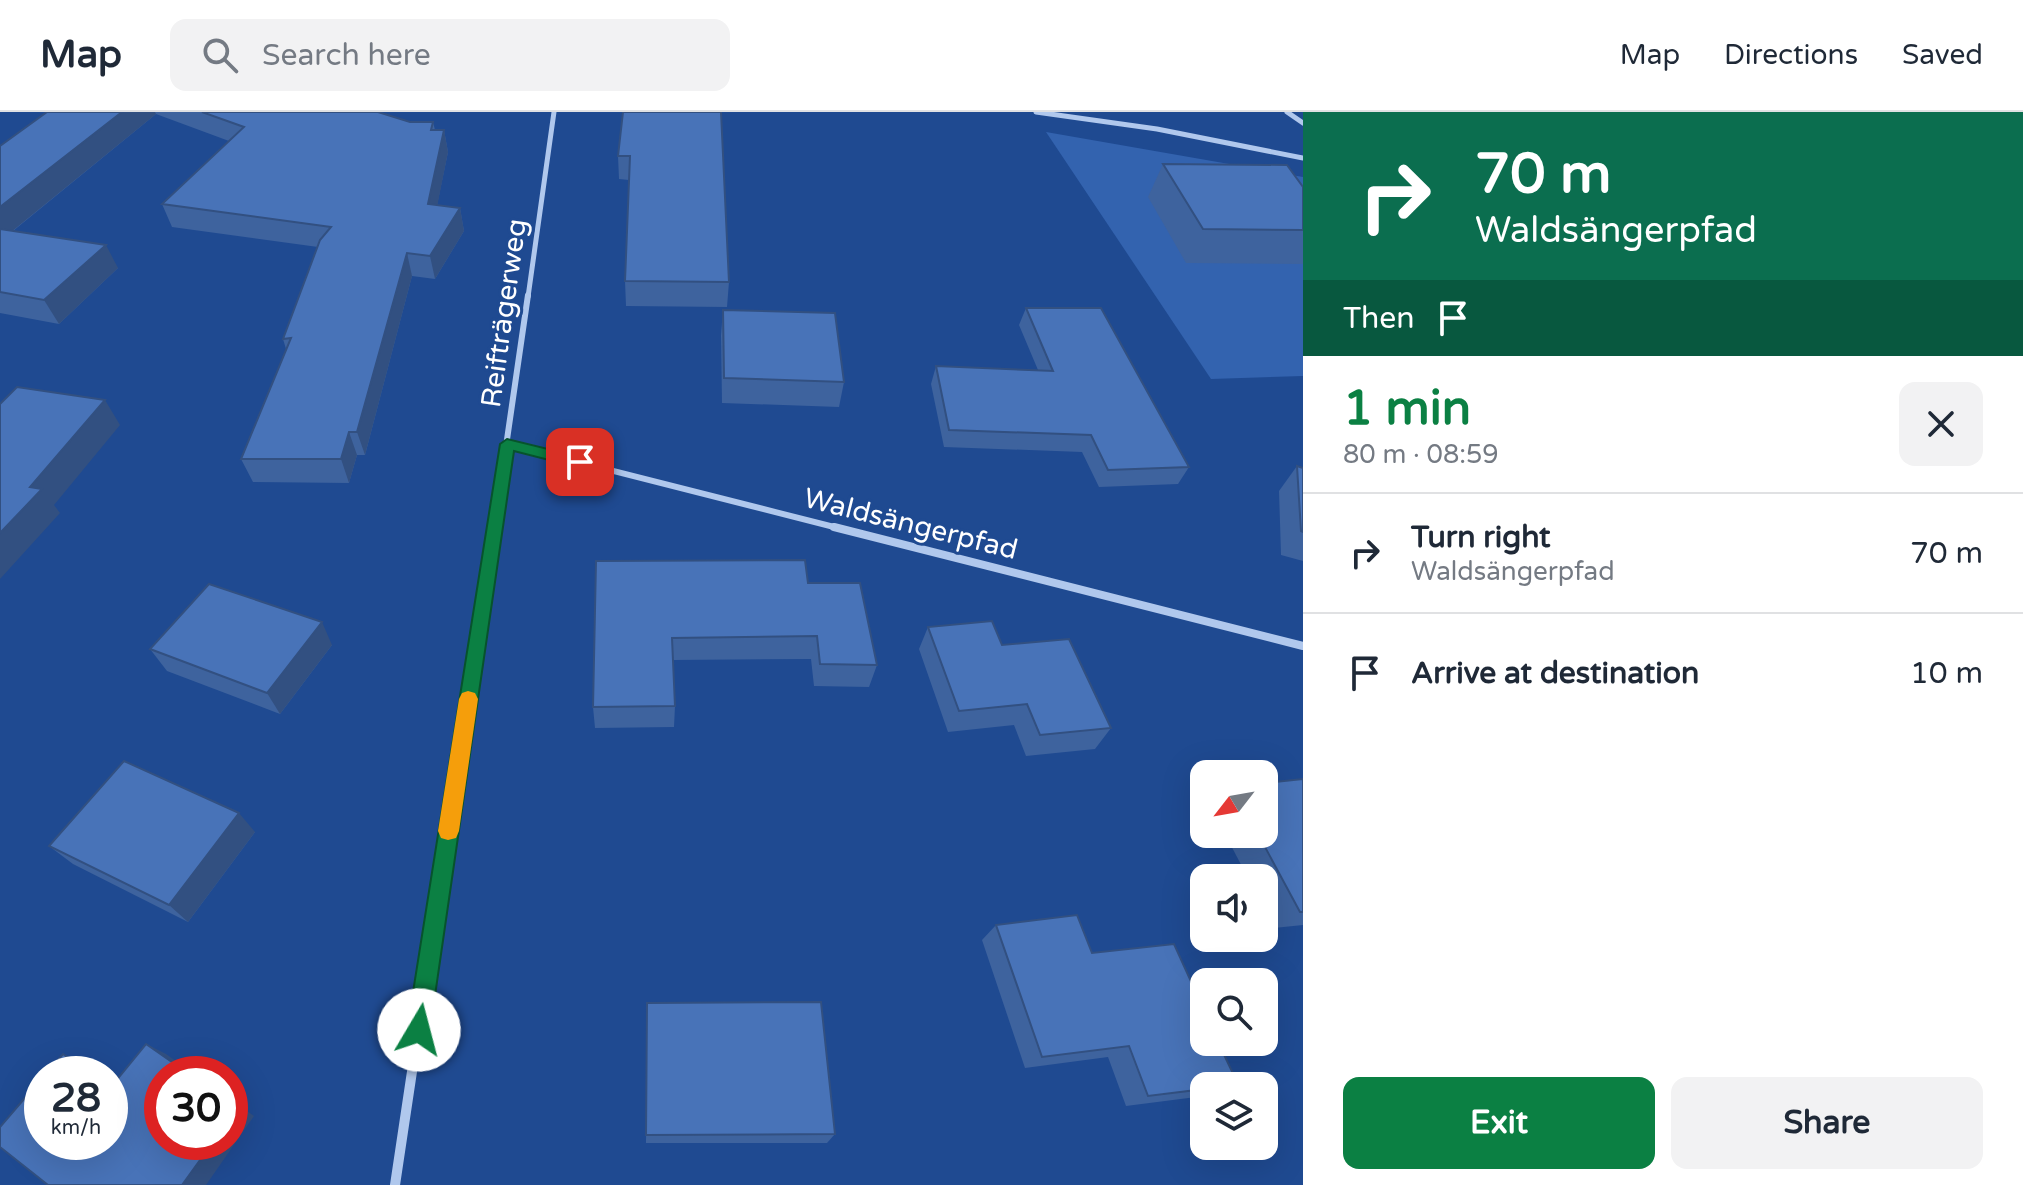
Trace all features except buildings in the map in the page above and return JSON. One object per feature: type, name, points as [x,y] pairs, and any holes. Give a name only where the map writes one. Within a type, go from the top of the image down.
[{"type":"street","name":"Reifträgerweg","points":[[395,1185],[554,112]]},
{"type":"street","points":[[1036,112],[1157,129],[1303,158]]},
{"type":"street","points":[[1287,112],[1303,123]]},
{"type":"street","name":"Waldsängerpfad","points":[[507,444],[1303,646]]},
{"type":"shaded area","points":[[1046,132],[1303,177],[1303,376],[1211,379]]},
{"type":"slow traffic","points":[[448,831],[468,699]]},
{"type":"route","points":[[419,1030],[507,444],[580,462]]}]
